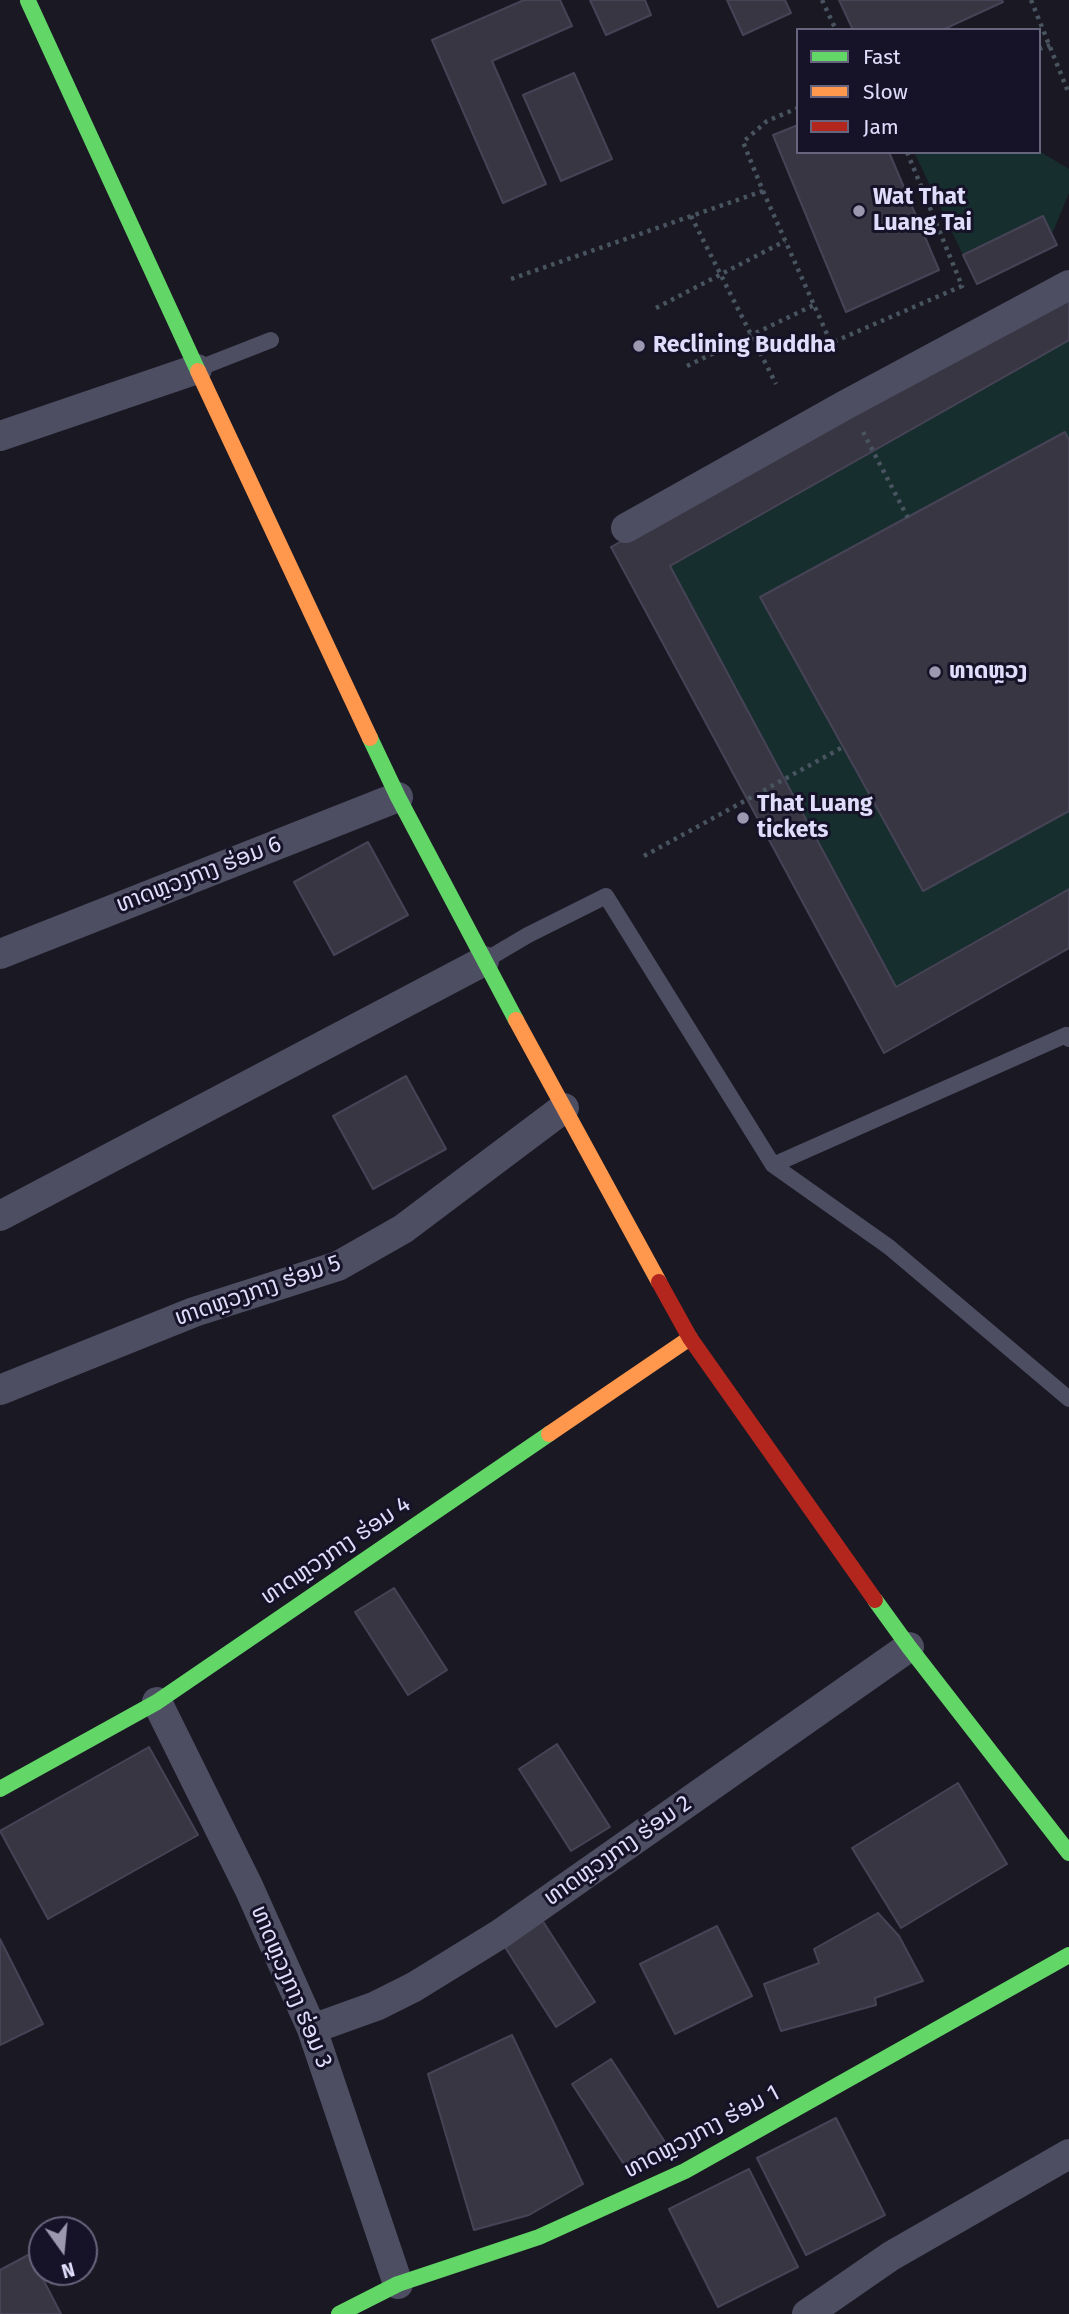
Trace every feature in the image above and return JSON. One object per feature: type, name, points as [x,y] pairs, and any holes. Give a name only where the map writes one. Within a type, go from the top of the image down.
[{"type":"street","points":[[9,10],[29,0],[197,369],[398,797],[484,961],[690,1338],[909,1647],[1069,1853]]},
{"type":"street","points":[[626,528],[847,404],[1069,285]]},
{"type":"street","points":[[0,436],[197,369]]},
{"type":"street","name":"ທາດຫຼວງກາງ ຮ່ອມ 6","points":[[0,954],[398,797]]},
{"type":"street","points":[[0,1216],[484,961]]},
{"type":"street","name":"ທາດຫຼວງກາງ ຮ່ອມ 5","points":[[0,1390],[194,1312],[338,1266],[403,1229],[564,1108]]},
{"type":"street","name":"ທາດຫຼວງກາງ ຮ່ອມ 4","points":[[0,1789],[157,1702],[690,1338]]},
{"type":"street","name":"ທາດຫຼວງກາງ ຮ່ອມ 2","points":[[312,2029],[376,2006],[414,1987],[500,1934],[909,1647]]},
{"type":"street","name":"ທາດຫຼວງກາງ ຮ່ອມ 3","points":[[157,1702],[249,1888],[312,2029],[398,2284]]},
{"type":"street","name":"ທາດຫຼວງກາງ ຮ່ອມ 1","points":[[339,2314],[398,2284],[539,2237],[685,2171],[1069,1955]]},
{"type":"street","points":[[807,2314],[891,2256],[1069,2154]]},
{"type":"lane","points":[[197,369],[271,340]]},
{"type":"lane","points":[[484,961],[528,935],[606,896],[773,1165],[889,1247],[1069,1399]]},
{"type":"lane","points":[[773,1165],[1066,1035],[1069,1039]]},
{"type":"path","points":[[822,0],[835,28]]},
{"type":"path","points":[[1031,0],[1069,94]]},
{"type":"path","points":[[1041,48],[1050,45]]},
{"type":"path","points":[[796,109],[767,121],[743,142],[831,343],[962,286],[908,154]]},
{"type":"path","points":[[511,279],[763,191]]},
{"type":"path","points":[[691,216],[776,384]]},
{"type":"path","points":[[656,308],[785,241]]},
{"type":"path","points":[[687,366],[814,305]]},
{"type":"path","points":[[847,404],[908,518]]},
{"type":"path","points":[[644,856],[843,747]]},
{"type":"green space","points":[[1041,152],[1069,169],[1069,193],[1052,234],[1043,216],[963,255],[915,154]]},
{"type":"green space","points":[[1069,340],[1069,440],[1064,432],[760,597],[923,891],[1069,811],[1069,889],[896,987],[670,566]]},
{"type":"building","points":[[524,0],[560,0],[572,26],[492,61],[546,184],[503,203],[432,40]]},
{"type":"building","points":[[590,0],[645,0],[651,15],[606,35]]},
{"type":"building","points":[[727,0],[785,0],[791,13],[743,35]]},
{"type":"building","points":[[839,0],[1003,2],[946,28],[852,28]]},
{"type":"building","points":[[574,73],[612,159],[561,181],[523,95]]},
{"type":"building","name":"Wat That Luang Tai","points":[[796,126],[796,154],[890,154],[939,270],[846,312],[773,135]]},
{"type":"building","points":[[1043,216],[1057,245],[977,284],[963,255]]},
{"type":"building","points":[[1069,288],[1069,340],[670,566],[896,987],[1069,889],[1069,948],[884,1053],[611,547]]},
{"type":"building","name":"ທາດຫຼວງ","points":[[1065,432],[1069,440],[1069,811],[923,891],[760,597]]},
{"type":"building","points":[[368,842],[408,915],[334,955],[294,882]]},
{"type":"building","points":[[406,1076],[446,1149],[373,1189],[333,1116]]},
{"type":"building","points":[[394,1588],[447,1670],[408,1695],[355,1612]]},
{"type":"building","points":[[557,1744],[610,1827],[571,1851],[519,1769]]},
{"type":"building","points":[[149,1747],[198,1835],[48,1919],[0,1831]]},
{"type":"building","points":[[958,1783],[1007,1864],[901,1928],[852,1848]]},
{"type":"building","points":[[878,1913],[899,1936],[923,1981],[875,1998],[876,2005],[781,2031],[764,1984],[819,1963],[814,1949]]},
{"type":"building","points":[[542,1920],[595,2002],[556,2027],[503,1944]]},
{"type":"building","points":[[717,1926],[752,1996],[675,2034],[640,1964]]},
{"type":"building","points":[[0,1939],[43,2024],[0,2045]]},
{"type":"building","points":[[512,2035],[583,2184],[529,2215],[474,2230],[428,2074]]},
{"type":"building","points":[[611,2059],[665,2142],[625,2166],[572,2084]]},
{"type":"building","points":[[836,2118],[885,2215],[806,2255],[757,2158]]},
{"type":"building","points":[[749,2169],[798,2267],[718,2307],[669,2209]]},
{"type":"building","points":[[28,2255],[28,2286],[47,2286],[61,2314],[0,2314],[0,2270]]},
{"type":"traffic: fast","points":[[28,1],[198,371]]},
{"type":"traffic: fast","points":[[370,738],[398,797],[516,1020]]},
{"type":"traffic: fast","points":[[0,1789],[157,1702],[549,1434]]},
{"type":"traffic: fast","points":[[875,1600],[1069,1853]]},
{"type":"traffic: fast","points":[[339,2314],[398,2284],[539,2237],[685,2171],[1069,1955]]},
{"type":"traffic: slow","points":[[198,371],[370,738]]},
{"type":"traffic: slow","points":[[516,1020],[659,1282]]},
{"type":"traffic: slow","points":[[549,1434],[690,1338]]},
{"type":"traffic: jam","points":[[659,1282],[690,1338],[875,1600]]},
{"type":"place","name":"Wat That Luang Tai","points":[[859,211]]},
{"type":"place","name":"Reclining Buddha","points":[[639,346]]},
{"type":"place","name":"ທາດຫຼວງ","points":[[935,672]]},
{"type":"place","name":"That Luang tickets","points":[[743,818]]}]
